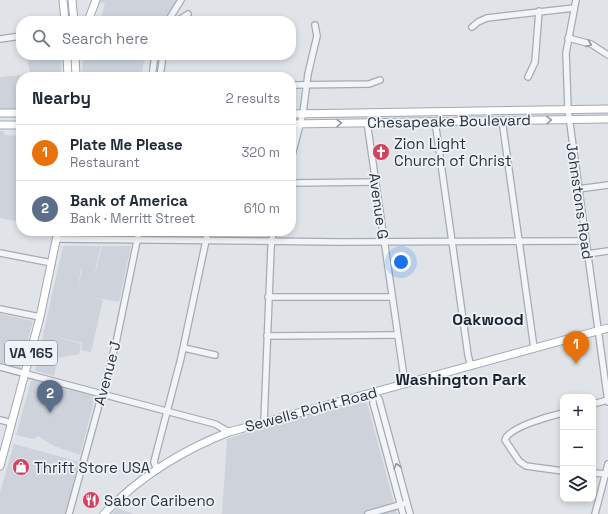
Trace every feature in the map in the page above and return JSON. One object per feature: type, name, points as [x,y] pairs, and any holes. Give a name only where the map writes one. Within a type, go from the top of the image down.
[{"type":"main road","points":[[63,0],[65,16]]},
{"type":"main road","points":[[72,0],[74,16]]},
{"type":"main road","points":[[90,16],[96,0]]},
{"type":"main road","points":[[69,60],[72,72]]},
{"type":"main road","points":[[74,72],[75,60]]},
{"type":"main road","points":[[74,72],[78,60]]},
{"type":"main road","name":"Chesapeake Boulevard","points":[[296,114],[608,109]]},
{"type":"main road","points":[[0,113],[16,113]]},
{"type":"main road","name":"Chesapeake Boulevard","points":[[296,124],[608,119]]},
{"type":"main road","points":[[0,125],[16,125]]},
{"type":"main road","name":"VA 165","points":[[0,466],[40,318],[57,236]]},
{"type":"main road","name":"Sewells Point Road","points":[[104,514],[127,490],[157,470],[207,441],[229,432],[608,328]]},
{"type":"street","points":[[171,16],[181,0]]},
{"type":"street","name":"Johnstons Road","points":[[576,0],[568,38],[566,62],[568,109],[608,401]]},
{"type":"street","points":[[472,27],[478,22],[487,18],[574,8]]},
{"type":"street","points":[[528,77],[534,62],[539,11]]},
{"type":"street","points":[[296,140],[303,113],[306,85],[317,36],[315,25]]},
{"type":"street","points":[[0,39],[16,37]]},
{"type":"street","points":[[568,38],[590,44],[608,55]]},
{"type":"street","points":[[153,72],[154,60]]},
{"type":"street","points":[[161,72],[162,60]]},
{"type":"street","points":[[296,85],[369,84],[380,80]]},
{"type":"street","points":[[502,120],[534,348]]},
{"type":"street","points":[[435,121],[469,360],[473,365]]},
{"type":"street","name":"Avenue G","points":[[367,122],[404,384]]},
{"type":"street","points":[[296,183],[375,182]]},
{"type":"street","points":[[578,189],[608,184]]},
{"type":"street","name":"Avenue J","points":[[69,514],[116,343],[138,236]]},
{"type":"street","points":[[157,470],[154,462],[184,348],[207,236]]},
{"type":"street","points":[[264,422],[268,297],[272,236]]},
{"type":"street","points":[[57,239],[271,242],[586,241]]},
{"type":"street","points":[[587,254],[608,251]]},
{"type":"street","points":[[0,253],[52,263]]},
{"type":"street","points":[[268,297],[391,297]]},
{"type":"street","points":[[0,309],[40,318]]},
{"type":"street","points":[[267,336],[397,335]]},
{"type":"street","points":[[184,348],[214,355]]},
{"type":"street","points":[[0,367],[215,424],[229,432]]},
{"type":"street","points":[[373,392],[379,399],[404,504],[410,514]]},
{"type":"street","points":[[596,403],[608,401]]},
{"type":"street","points":[[560,414],[541,420],[507,435],[506,442],[519,461],[526,466],[560,471]]},
{"type":"street","points":[[0,420],[12,423]]},
{"type":"street","points":[[595,514],[607,474],[608,464]]},
{"type":"street","points":[[596,473],[607,474]]},
{"type":"street","points":[[368,514],[404,504]]},
{"type":"street","points":[[403,514],[404,504]]},
{"type":"shaded area","points":[[178,0],[167,16],[101,16],[105,4],[99,1]]},
{"type":"shaded area","points":[[28,60],[61,60],[61,72],[30,72]]},
{"type":"shaded area","points":[[83,60],[144,60],[142,72],[82,72]]},
{"type":"shaded area","points":[[16,75],[16,109],[0,109],[0,77]]},
{"type":"shaded area","points":[[0,131],[4,131],[4,135],[16,136],[16,221],[0,218]]},
{"type":"shaded area","points":[[63,246],[101,246],[96,271],[102,246],[131,246],[119,302],[90,297],[103,300],[91,352],[81,350],[82,343],[53,336],[81,344],[79,354],[58,358],[54,376],[35,371]],"holes":[[[81,269],[82,269],[77,294]]]},
{"type":"shaded area","points":[[0,314],[33,321],[20,369],[0,364]]},
{"type":"shaded area","points":[[34,380],[95,397],[80,455],[54,446],[38,436],[34,439],[16,435],[31,381]]},
{"type":"shaded area","points":[[364,402],[367,403],[397,514],[222,514],[227,439],[310,413]]},
{"type":"shaded area","points":[[14,444],[80,462],[65,514],[0,514],[0,492]]},
{"type":"shaded area","points":[[117,508],[134,514],[112,514]]},
{"type":"place","name":"Zion Light Church of Christ","points":[[381,152]]},
{"type":"place","name":"Plate Me Please","points":[[576,364]]},
{"type":"place","name":"Bank of America","points":[[50,413]]},
{"type":"place","name":"Thrift Store USA","points":[[21,467]]},
{"type":"place","name":"Sabor Caribeno","points":[[91,500]]},
{"type":"district","name":"Oakwood","points":[[488,319]]},
{"type":"district","name":"Washington Park","points":[[461,379]]}]
